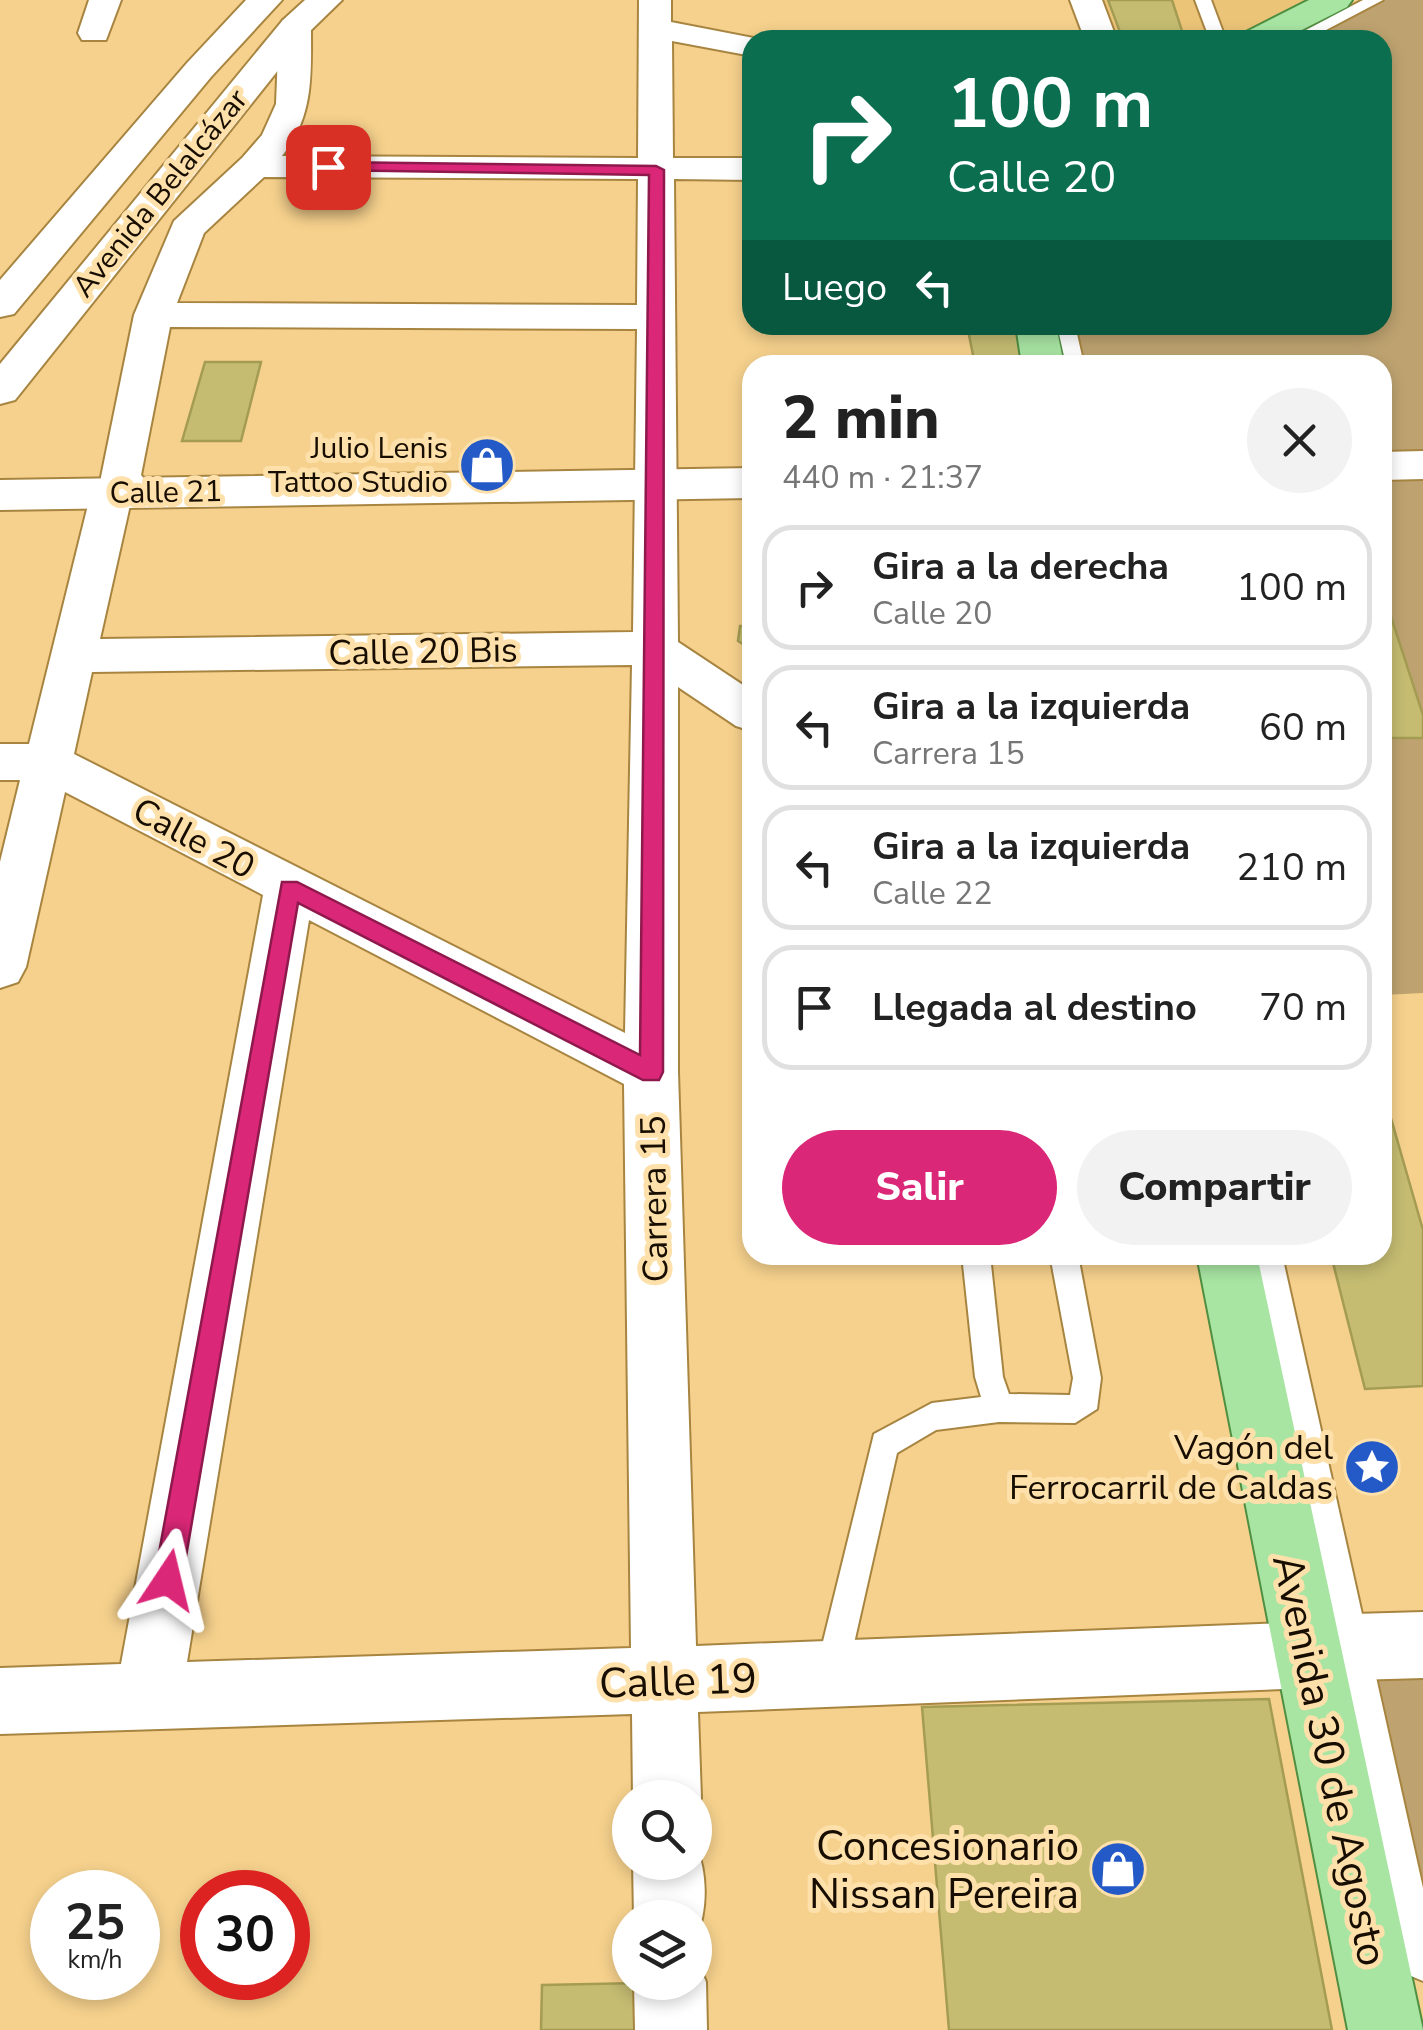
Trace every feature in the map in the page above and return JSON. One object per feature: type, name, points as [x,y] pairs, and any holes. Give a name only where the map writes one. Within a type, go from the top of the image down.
[{"type":"main road","name":"Avenida Belalcázar","points":[[0,306],[199,70],[265,0]]},
{"type":"main road","name":"Avenida Belalcázar","points":[[0,391],[295,27],[325,0]]},
{"type":"main road","points":[[1276,30],[1335,0]]},
{"type":"main road","points":[[0,259],[119,129],[199,70]]},
{"type":"main road","points":[[1392,466],[1423,465]]},
{"type":"main road","name":"Calle 21","points":[[0,495],[114,488],[742,482]]},
{"type":"main road","points":[[0,517],[114,488]]},
{"type":"main road","name":"Avenida 30 de Agosto","points":[[1230,1265],[1332,1651],[1386,2030]]},
{"type":"street","points":[[94,34],[106,0]]},
{"type":"street","points":[[1086,0],[1097,30]]},
{"type":"street","points":[[656,15],[742,43]]},
{"type":"street","name":"Carrera 15","points":[[656,15],[657,485],[651,1072],[667,1780]]},
{"type":"street","points":[[0,966],[24,762],[73,656],[153,315],[188,229],[255,166],[278,138],[293,104],[295,27]]},
{"type":"street","points":[[255,166],[742,169]]},
{"type":"street","points":[[153,315],[656,317]]},
{"type":"street","points":[[653,648],[742,707]]},
{"type":"street","name":"Calle 20 Bis","points":[[73,656],[653,648]]},
{"type":"street","name":"Calle 20","points":[[24,762],[290,888],[651,1072]]},
{"type":"street","points":[[148,1696],[290,888]]},
{"type":"street","name":"Calle 19","points":[[0,1700],[831,1675],[1423,1644]]},
{"type":"street","points":[[670,2000],[671,2030]]},
{"type":"lane","points":[[1203,0],[1214,30]]},
{"type":"lane","points":[[1316,30],[1375,0]]},
{"type":"lane","points":[[977,1265],[989,1377],[1000,1408]]},
{"type":"lane","points":[[831,1675],[884,1444],[932,1416],[1000,1408],[1075,1409],[1087,1399],[1087,1378],[1066,1265]]},
{"type":"lane","points":[[1270,1265],[1332,1651],[1423,1964]]},
{"type":"shaded area","points":[[1086,0],[1335,0],[1276,30],[1097,30]]},
{"type":"shaded area","points":[[1375,0],[1423,0],[1423,993],[1392,995],[1392,355],[1073,355],[1068,335],[1392,335],[1392,30],[1315,30]]},
{"type":"shaded area","points":[[1423,1645],[1423,1964],[1354,1647]]},
{"type":"building","points":[[1108,0],[1172,0],[1182,30],[1119,30]]},
{"type":"building","points":[[969,335],[1021,335],[1026,355],[973,355]]},
{"type":"building","points":[[205,362],[261,362],[241,441],[182,441]]},
{"type":"building","points":[[1392,620],[1423,715],[1423,738],[1392,738]]},
{"type":"building","points":[[1392,1122],[1423,1230],[1423,1386],[1365,1389],[1334,1265],[1392,1265]]},
{"type":"building","name":"Concesionario Nissan Pereira","points":[[1269,1699],[1332,2030],[949,2030],[922,1707]]},
{"type":"building","points":[[612,1984],[612,2000],[640,2000],[640,2030],[541,2030],[542,1985]]},
{"type":"place","name":"Julio Lenis Tattoo Studio","points":[[487,465]]},
{"type":"place","name":"Vagón del Ferrocarril de Caldas","points":[[1372,1467]]},
{"type":"place","name":"Concesionario Nissan Pereira","points":[[1118,1869]]},
{"type":"route","points":[[168,1580],[290,888],[651,1072],[656,170],[328,167]]}]
